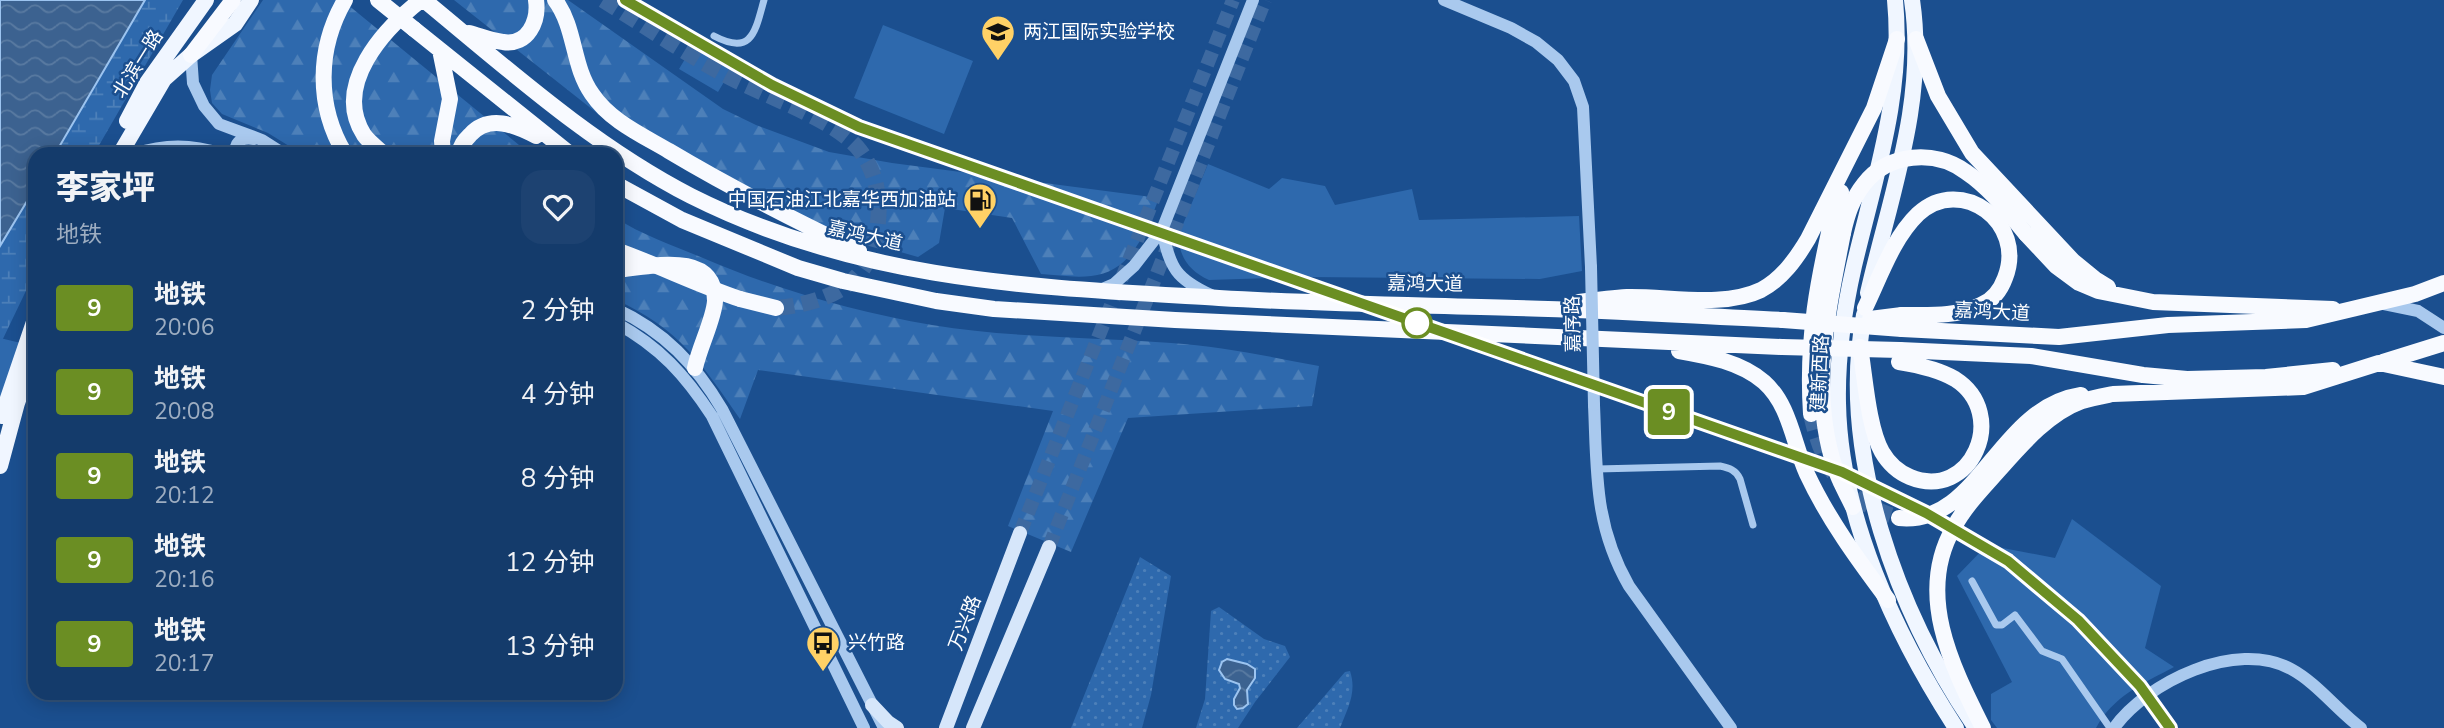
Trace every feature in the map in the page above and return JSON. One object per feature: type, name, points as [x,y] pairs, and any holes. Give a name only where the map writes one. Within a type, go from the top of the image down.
[{"type":"highway","points":[[342,147],[329,122],[323,69],[327,44],[336,16],[345,0]]},
{"type":"highway","points":[[378,0],[560,147]]},
{"type":"highway","points":[[462,31],[503,43],[516,42],[532,30],[537,18],[536,0]]},
{"type":"highway","points":[[555,0],[568,23],[579,68],[591,93],[606,112],[629,128],[751,197],[887,264]]},
{"type":"highway","points":[[191,55],[231,3]]},
{"type":"highway","points":[[376,147],[364,136],[356,118],[354,88],[368,58],[383,36],[426,3]]},
{"type":"highway","name":"嘉鸿大道","points":[[426,3],[608,147]]},
{"type":"highway","points":[[1811,414],[1808,358],[1818,279],[1836,206],[1885,83],[1897,39]]},
{"type":"highway","points":[[1916,39],[1938,96],[1972,153],[2073,261],[2095,279],[2128,298]]},
{"type":"highway","points":[[440,50],[450,99],[442,147]]},
{"type":"highway","points":[[1520,308],[1627,297],[1717,299],[1748,295],[1762,289],[1776,280],[1798,255],[1874,108]]},
{"type":"highway","points":[[462,147],[474,130],[486,124],[502,123],[518,127],[557,147]]},
{"type":"highway","points":[[1853,507],[1835,470],[1822,406],[1824,337],[1843,233],[1854,199],[1874,174],[1897,161],[1923,157],[1966,171],[1998,199],[2025,234],[2056,266],[2079,283],[2098,291],[2153,302],[2284,305],[2349,310]]},
{"type":"highway","name":"嘉鸿大道","points":[[623,158],[693,196],[749,222],[808,244],[887,264],[1000,283],[1097,291],[1286,302],[1520,308],[1831,323],[1902,322],[2059,337],[2168,325],[2306,320],[2415,294],[2444,283]]},
{"type":"highway","points":[[623,188],[682,220],[798,268],[843,281],[936,301],[994,309],[1175,320],[1782,347],[1900,356],[2031,356],[2187,379],[2266,377],[2379,363],[2444,377]]},
{"type":"highway","points":[[1865,307],[1899,239],[1928,207],[1939,202],[1960,200],[1979,206],[1995,218],[2008,237],[2010,249],[2007,273],[1997,293],[1980,306],[1957,313],[1902,322]]},
{"type":"highway","points":[[623,252],[658,265],[702,287]]},
{"type":"highway","points":[[623,270],[678,263],[689,266],[706,277],[715,300],[695,368]]},
{"type":"highway","points":[[623,264],[776,308]]},
{"type":"highway","points":[[1618,340],[1709,357],[1741,368],[1764,382],[1783,407],[1806,473],[1821,500],[1851,551],[1888,600]]},
{"type":"highway","points":[[1899,518],[1922,518],[1952,502],[1972,485],[2021,425],[2042,409],[2073,396],[2303,387],[2444,344]]},
{"type":"highway","points":[[1860,347],[1874,428],[1886,458],[1899,471],[1916,479],[1933,481],[1950,477],[1965,467],[1976,452],[1983,423],[1978,406],[1957,380],[1900,356]]},
{"type":"highway","points":[[1983,728],[1958,677],[1940,623],[1938,575],[1947,540],[1972,501],[2032,435],[2074,405],[2113,394]]},
{"type":"main road","name":"北滨一路","points":[[114,147],[147,83],[206,0]]},
{"type":"main road","name":"北滨一路","points":[[124,147],[164,79],[191,55],[235,24],[251,0]]},
{"type":"main road","name":"建新西路","points":[[1912,0],[1916,39],[1914,80],[1905,147],[1865,307],[1860,347],[1858,406],[1865,471],[1875,509],[1906,598],[1946,680],[1976,728]]},
{"type":"main road","name":"建新西路","points":[[1894,1],[1896,69],[1889,125],[1849,291],[1840,356],[1840,437],[1853,507],[1863,542],[1915,658],[1956,728]]},
{"type":"main road","points":[[0,425],[28,340]]},
{"type":"main road","points":[[0,466],[28,372]]},
{"type":"main road","name":"万兴路","points":[[946,728],[1020,533]]},
{"type":"main road","points":[[973,728],[1049,547]]},
{"type":"main road","points":[[937,728],[961,687]]},
{"type":"main road","points":[[872,705],[897,728]]},
{"type":"street","points":[[714,36],[732,45],[746,42],[756,30],[764,0]]},
{"type":"street","points":[[1097,291],[1114,284],[1134,266],[1162,230],[1253,0]]},
{"type":"street","name":"嘉序路","points":[[1444,0],[1511,28],[1536,42],[1558,60],[1574,81],[1583,107],[1597,469],[1607,540],[1629,586],[1731,728]]},
{"type":"street","points":[[191,55],[193,83],[204,106],[219,124],[262,140],[273,147]]},
{"type":"street","points":[[235,147],[242,139],[262,140]]},
{"type":"street","points":[[161,147],[192,147]]},
{"type":"street","points":[[1162,230],[1172,268],[1194,287],[1216,298]]},
{"type":"street","points":[[2378,303],[2418,312],[2433,318],[2444,328]]},
{"type":"street","points":[[623,313],[652,329],[676,348],[695,368],[722,409],[884,728]]},
{"type":"street","points":[[623,327],[670,360],[691,384],[712,416],[864,728]]},
{"type":"street","points":[[1597,469],[1729,468],[1736,472],[1740,479],[1753,525]]},
{"type":"street","points":[[1972,581],[1996,625],[2002,625],[2015,615],[2042,651],[2062,659],[2112,728],[2139,700],[2178,677],[2236,659],[2255,659],[2291,669],[2361,728]]},
{"type":"green space","points":[[145,0],[183,0],[98,147],[60,147]]},
{"type":"green space","points":[[263,0],[342,0],[521,147],[291,147],[268,133],[222,114],[212,103],[212,75]]},
{"type":"green space","points":[[454,0],[568,0],[723,109],[756,125],[829,152],[892,163],[1159,198],[1136,248],[1117,267],[1105,273],[1079,277],[1041,274],[1012,218],[945,208],[939,243],[918,257],[834,233],[607,121]]},
{"type":"green space","points":[[883,25],[973,61],[944,134],[854,98]]},
{"type":"green space","points":[[694,44],[733,67],[718,92],[679,69]]},
{"type":"green space","points":[[1208,164],[1269,189],[1282,178],[1325,186],[1335,205],[1412,189],[1419,220],[1579,216],[1582,271],[1540,279],[1308,277],[1209,280],[1186,262],[1179,242],[1179,234]]},
{"type":"green space","points":[[28,200],[28,287],[0,345],[0,246]]},
{"type":"green space","points":[[623,222],[658,240],[758,280],[903,320],[1022,335],[1190,344],[1319,366],[1312,406],[1128,418],[1071,552],[1008,526],[1053,411],[758,370],[740,419],[687,349],[673,335],[623,304]]},
{"type":"green space","points":[[0,338],[21,343],[0,404]]},
{"type":"green space","points":[[2072,519],[2161,586],[2145,648],[2174,667],[2120,699],[2096,728],[1997,728],[1991,720],[1991,694],[2012,682],[1957,576],[1987,545],[2055,558]]},
{"type":"green space","points":[[1140,557],[1171,576],[1151,695],[1142,728],[1071,728]]},
{"type":"green space","points":[[1219,607],[1264,639],[1285,646],[1290,657],[1238,728],[1196,728],[1205,699],[1211,611]],"holes":[[[1239,663],[1247,664],[1254,681],[1247,690],[1249,700],[1246,707],[1234,699],[1240,688],[1239,684],[1227,680]]]},
{"type":"green space","points":[[1350,671],[1352,693],[1340,728],[1297,728],[1345,672]]},
{"type":"water","points":[[0,0],[145,0],[59,147],[28,147],[28,200],[0,246]]},
{"type":"water","points":[[1227,659],[1255,669],[1255,678],[1247,690],[1248,704],[1243,708],[1237,709],[1234,705],[1239,684],[1225,679],[1219,670],[1222,662]]},
{"type":"tunnel","points":[[603,0],[715,69],[832,127],[857,147],[865,158],[875,182],[879,208],[876,234],[867,262],[848,285],[835,292],[821,299],[776,308]]},
{"type":"tunnel","points":[[1020,533],[1233,0]]},
{"type":"tunnel","points":[[1049,547],[1265,0]]},
{"type":"tunnel","points":[[1811,414],[1822,451],[1839,480],[1864,503],[1899,518]]},
{"type":"metro line","name":"9","points":[[625,0],[772,85],[859,127],[1842,472],[1926,513],[2008,561],[2078,620],[2140,686],[2170,728]]},
{"type":"place","name":"两江国际实验学校","points":[[998,62]]},
{"type":"place","name":"中国石油江北嘉华西加油站","points":[[980,230]]},
{"type":"place","name":"兴竹路","points":[[823,673]]}]
